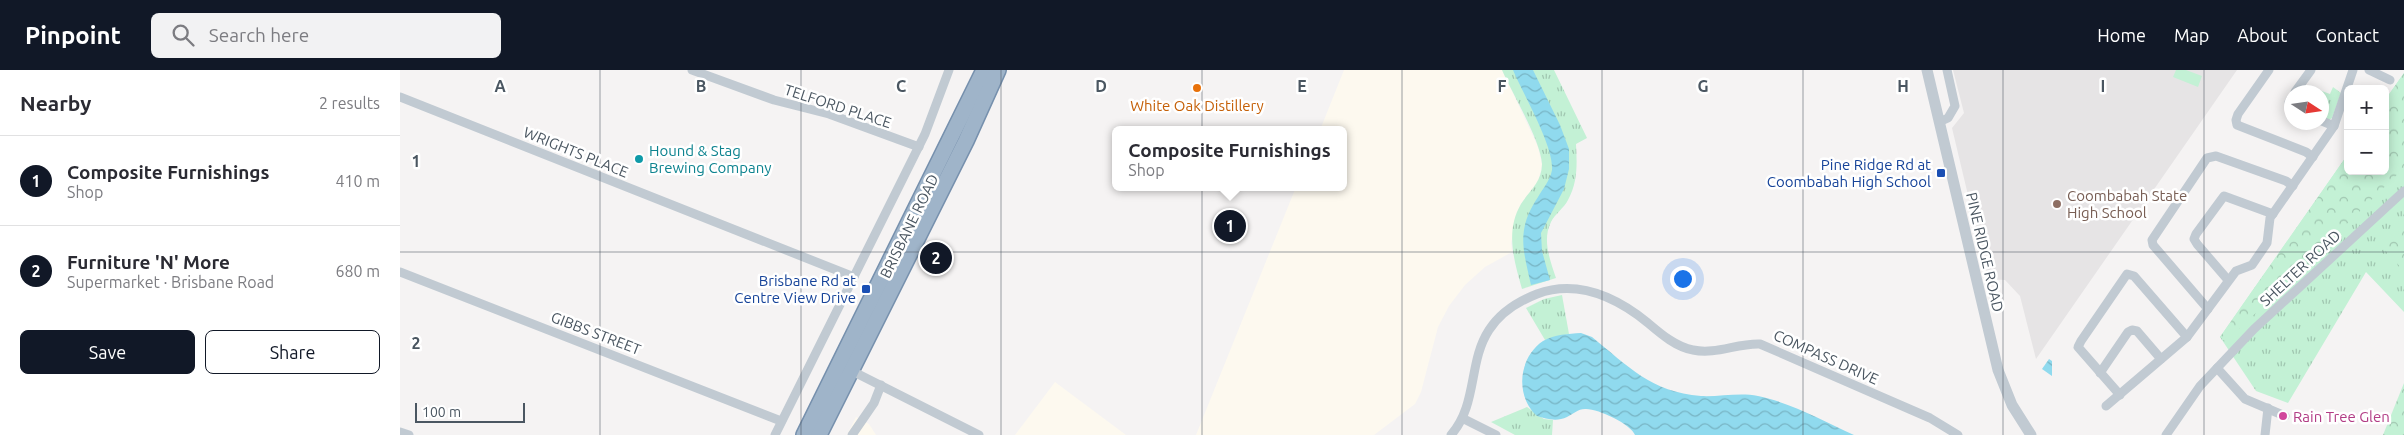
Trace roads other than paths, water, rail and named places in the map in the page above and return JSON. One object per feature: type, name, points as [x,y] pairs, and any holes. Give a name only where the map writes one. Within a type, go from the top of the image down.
[{"type":"highway","name":"BRISBANE ROAD","points":[[804,435],[984,70]]},
{"type":"highway","name":"BRISBANE ROAD","points":[[820,435],[966,141],[998,70]]},
{"type":"street","name":"TELFORD PLACE","points":[[692,70],[774,100],[829,114],[919,148]]},
{"type":"street","name":"PINE RIDGE ROAD","points":[[1927,70],[1998,370],[2012,405],[2031,435]]},
{"type":"street","points":[[1939,122],[1952,114],[1955,106],[1947,70]]},
{"type":"street","points":[[2269,70],[2238,114],[2237,125],[2306,152],[2313,157]]},
{"type":"street","points":[[2300,85],[2310,70]]},
{"type":"street","points":[[2106,406],[2187,337],[2236,271],[2252,265],[2267,243],[2268,224],[2273,214],[2334,126],[2353,70]]},
{"type":"street","points":[[2369,70],[2390,80]]},
{"type":"street","name":"BRISBANE ROAD","points":[[775,435],[919,148],[934,115],[948,71]]},
{"type":"street","name":"WRIGHTS PLACE","points":[[400,97],[854,276]]},
{"type":"street","points":[[2329,124],[2334,126]]},
{"type":"street","points":[[2208,309],[2153,245],[2152,240],[2207,158],[2216,156],[2293,186]]},
{"type":"street","name":"SHELTER ROAD","points":[[2217,368],[2254,329],[2404,191]]},
{"type":"street","points":[[2228,280],[2197,244],[2194,239],[2196,234],[2224,196],[2273,214]]},
{"type":"street","name":"GIBBS STREET","points":[[400,272],[781,421]]},
{"type":"street","points":[[2120,395],[2080,350],[2078,344],[2127,274],[2134,276],[2187,337]]},
{"type":"street","name":"COMPASS DRIVE","points":[[1451,435],[1464,419],[1471,397],[1476,361],[1489,329],[1502,314],[1526,298],[1545,291],[1562,288],[1585,289],[1606,296],[1626,306],[1677,344],[1692,350],[1709,352],[1748,343],[1767,346],[1930,418],[1958,435]]},
{"type":"street","points":[[2100,373],[2128,332],[2132,330],[2137,331],[2161,359]]},
{"type":"street","points":[[2166,435],[2200,386],[2217,368],[2246,399],[2285,416]]},
{"type":"street","points":[[852,371],[979,435]]},
{"type":"street","points":[[852,435],[874,403],[881,385]]},
{"type":"street","points":[[2265,435],[2264,428],[2268,408]]},
{"type":"street","points":[[1464,419],[1496,435]]},
{"type":"street","points":[[400,432],[409,435]]},
{"type":"water","points":[[1513,70],[1533,70],[1560,125],[1569,149],[1569,169],[1564,189],[1541,233],[1542,251],[1550,280],[1531,285],[1524,250],[1524,230],[1531,209],[1550,178],[1552,170],[1543,134]]},
{"type":"water","points":[[1581,333],[1592,337],[1641,376],[1668,389],[1683,394],[1701,396],[1744,394],[1771,399],[1854,435],[1635,435],[1621,422],[1590,409],[1580,410],[1567,417],[1555,420],[1537,416],[1525,398],[1523,388],[1522,377],[1528,357],[1543,341],[1552,337]]},
{"type":"water","points":[[2049,359],[2052,361],[2052,376],[2042,369]]},
{"type":"place","name":"White Oak Distillery","points":[[1197,88]]},
{"type":"place","name":"Hound & Stag Brewing Company","points":[[639,159]]},
{"type":"place","name":"Pine Ridge Rd at Coombabah High School","points":[[1941,173]]},
{"type":"place","name":"Coombabah State High School","points":[[2057,204]]},
{"type":"place","name":"Composite Furnishings","points":[[1230,226]]},
{"type":"place","name":"Furniture 'N' More","points":[[936,258]]},
{"type":"place","name":"Brisbane Rd at Centre View Drive","points":[[866,289]]},
{"type":"place","name":"Rain Tree Glen","points":[[2283,416]]}]
